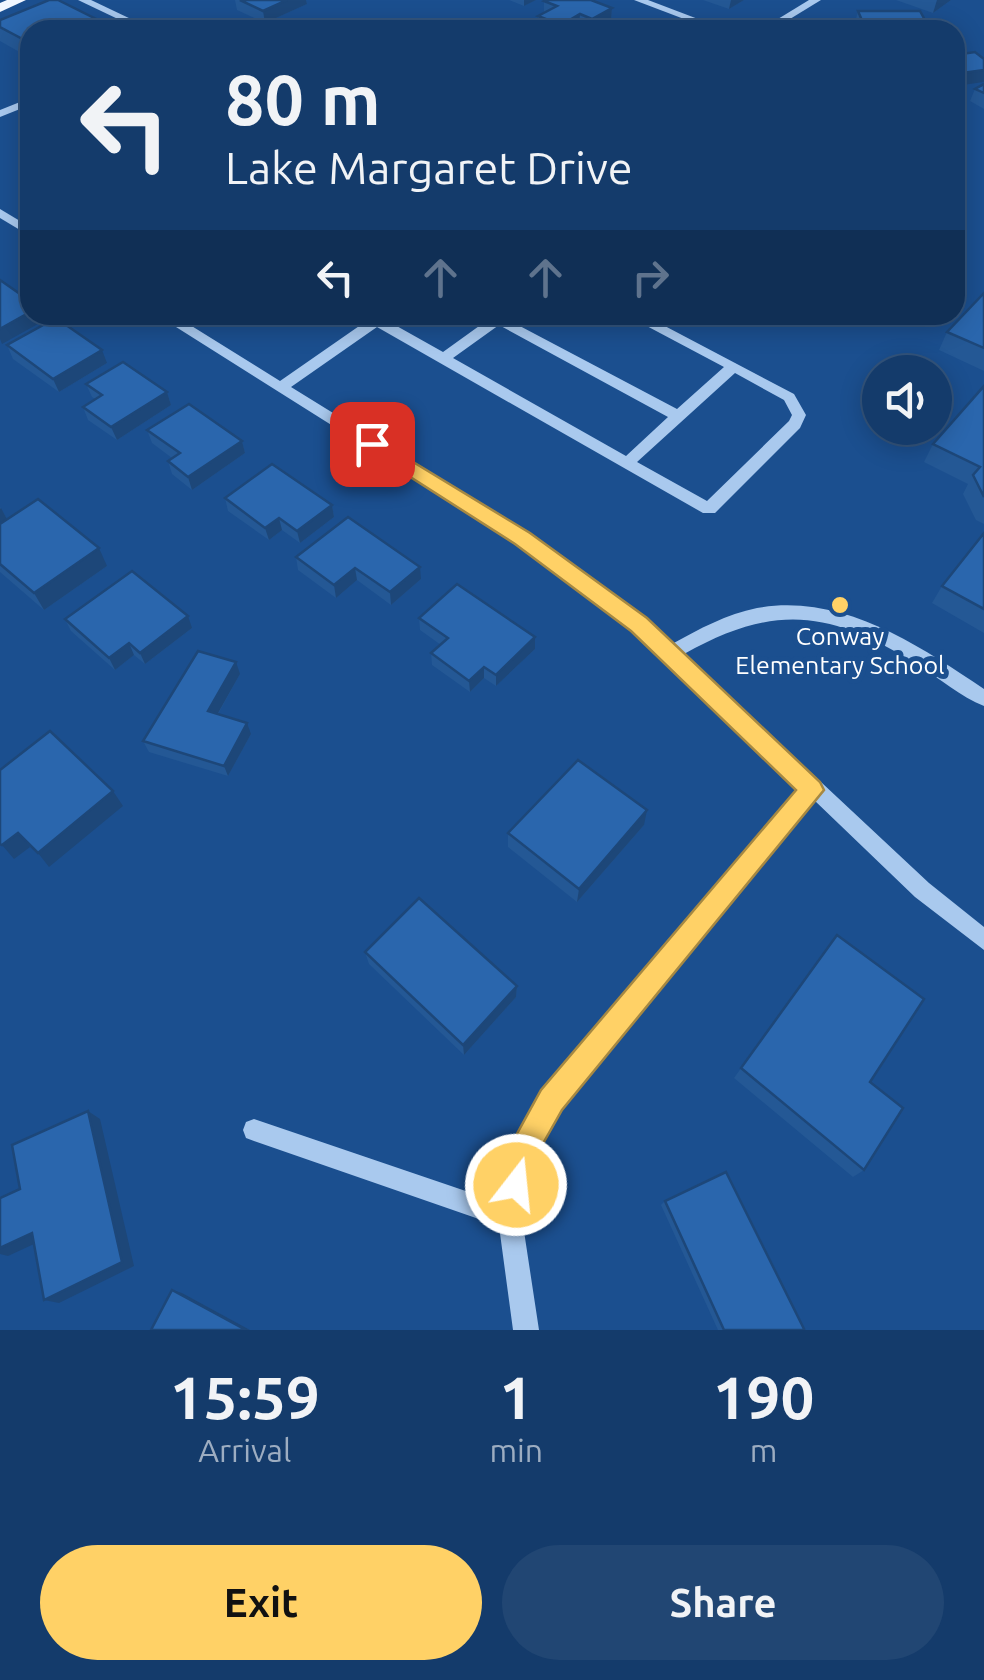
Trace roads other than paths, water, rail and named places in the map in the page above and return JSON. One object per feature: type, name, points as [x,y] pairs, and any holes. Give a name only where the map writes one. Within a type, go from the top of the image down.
[{"type":"main road","points":[[0,8],[20,0]]},
{"type":"street","points":[[83,0],[127,20]]},
{"type":"street","points":[[639,0],[694,20]]},
{"type":"street","points":[[783,20],[816,0]]},
{"type":"street","points":[[180,325],[522,538],[671,652],[812,790],[922,890],[984,940]]},
{"type":"street","points":[[281,387],[371,325]]},
{"type":"street","points":[[392,325],[709,509],[795,424],[799,415],[790,397],[653,325]]},
{"type":"street","points":[[444,358],[490,325]]},
{"type":"street","points":[[509,325],[678,416]]},
{"type":"street","points":[[627,463],[734,366]]},
{"type":"street","points":[[671,652],[700,633],[755,612],[814,612],[856,622],[984,699]]},
{"type":"street","points":[[526,1330],[510,1218],[522,1152],[551,1100],[812,790]]},
{"type":"street","points":[[254,1130],[510,1218]]},
{"type":"place","name":"Conway Elementary School","points":[[840,605]]}]
